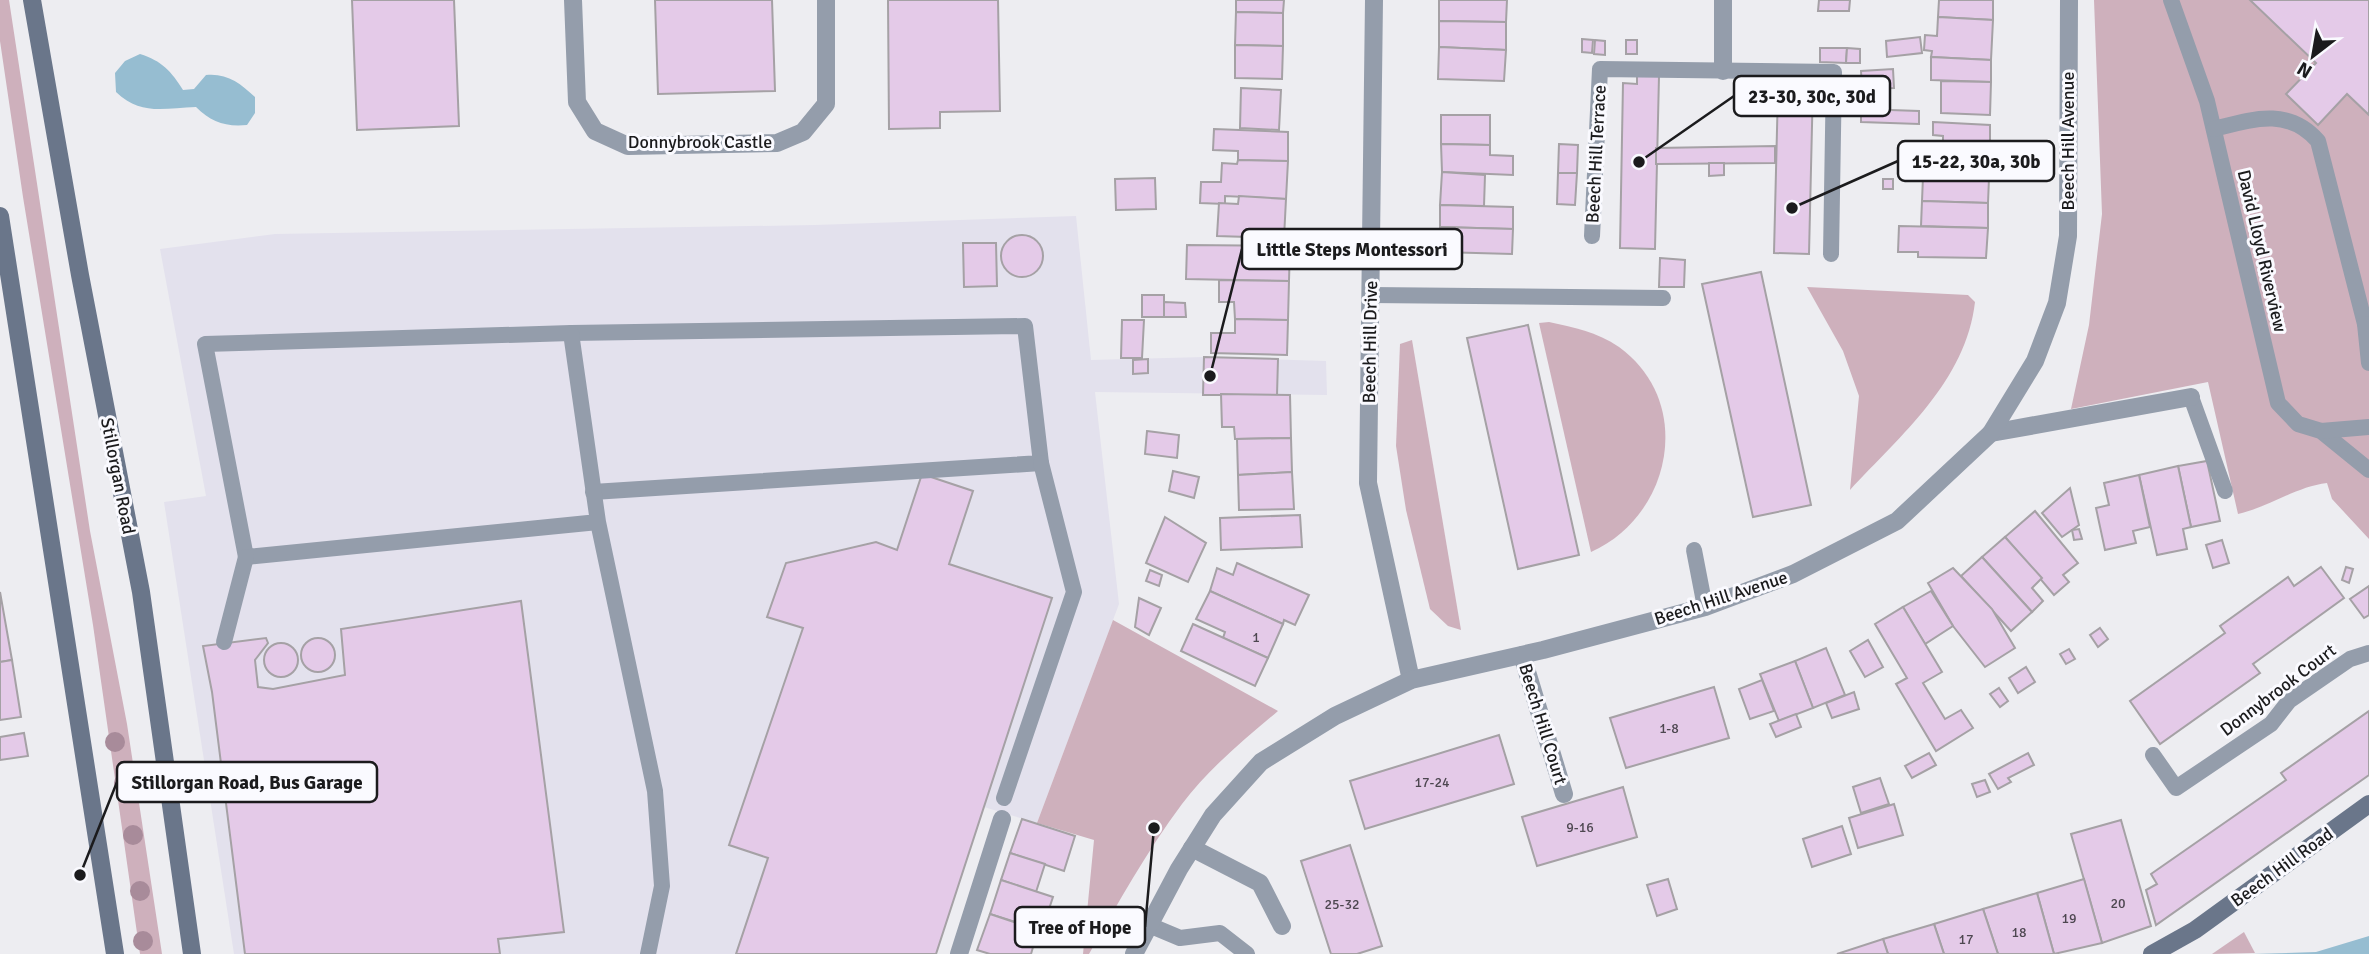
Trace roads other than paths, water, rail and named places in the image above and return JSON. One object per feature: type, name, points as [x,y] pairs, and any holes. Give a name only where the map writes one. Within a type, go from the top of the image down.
[{"type":"main road","name":"Stillorgan Road","points":[[32,0],[80,275],[141,592],[192,954]]},
{"type":"main road","points":[[0,216],[115,954]]},
{"type":"main road","name":"Beech Hill Road","points":[[2152,954],[2195,930],[2369,804]]},
{"type":"street","name":"Donnybrook Castle","points":[[573,0],[577,102],[594,131],[628,146],[778,143],[803,132],[826,104],[826,0]]},
{"type":"street","name":"Beech Hill Drive","points":[[1374,0],[1368,483],[1410,680]]},
{"type":"street","points":[[1723,0],[1723,71]]},
{"type":"street","name":"Beech Hill Avenue","points":[[1134,954],[1213,815],[1261,762],[1335,716],[1410,680],[1522,655],[1705,607],[1793,574],[1897,522],[1991,433],[2035,361],[2057,303],[2068,236],[2069,0]]},
{"type":"street","points":[[1991,433],[2191,397]]},
{"type":"street","name":"Beech Hill Court","points":[[1522,655],[1564,794]]},
{"type":"street","points":[[959,954],[1002,819]]},
{"type":"street","points":[[1192,848],[1261,883],[1282,926]]},
{"type":"lane","name":"David Lloyd Riverview","points":[[2171,0],[2214,129],[2278,403],[2298,424],[2321,431],[2369,470]]},
{"type":"lane","name":"Beech Hill Terrace","points":[[1592,236],[1600,69],[1833,72],[1831,254]]},
{"type":"lane","points":[[2214,129],[2251,119],[2279,118],[2305,126],[2318,141],[2367,324],[2369,363]]},
{"type":"lane","points":[[1370,295],[1663,298]]},
{"type":"lane","points":[[224,642],[246,557],[205,344],[571,333],[1025,326],[1041,463],[1074,592],[1004,799]]},
{"type":"lane","points":[[571,333],[598,522],[655,791],[662,886],[648,954]]},
{"type":"lane","points":[[2191,397],[2225,491]]},
{"type":"lane","points":[[2321,431],[2369,427]]},
{"type":"lane","points":[[593,492],[1041,463]]},
{"type":"lane","points":[[246,557],[598,522]]},
{"type":"lane","points":[[1694,550],[1705,607]]},
{"type":"lane","name":"Donnybrook Court","points":[[2153,755],[2176,788],[2271,724],[2289,701],[2350,659],[2369,653]]},
{"type":"lane","points":[[1149,925],[1180,938],[1220,933],[1247,954]]},
{"type":"water","points":[[140,54],[165,68],[183,90],[194,89],[206,75],[233,80],[255,97],[255,113],[247,125],[232,125],[213,120],[196,107],[153,109],[125,100],[116,92],[115,73],[125,61]]},
{"type":"water","points":[[2369,936],[2369,954],[2252,954],[2316,952]]},
{"type":"place","name":"23-30, 30c, 30d","points":[[1639,162]]},
{"type":"place","name":"15-22, 30a, 30b","points":[[1792,208]]},
{"type":"place","name":"Little Steps Montessori","points":[[1210,376]]},
{"type":"place","name":"Tree of Hope","points":[[1154,828]]},
{"type":"place","name":"Stillorgan Road, Bus Garage","points":[[80,875]]}]
